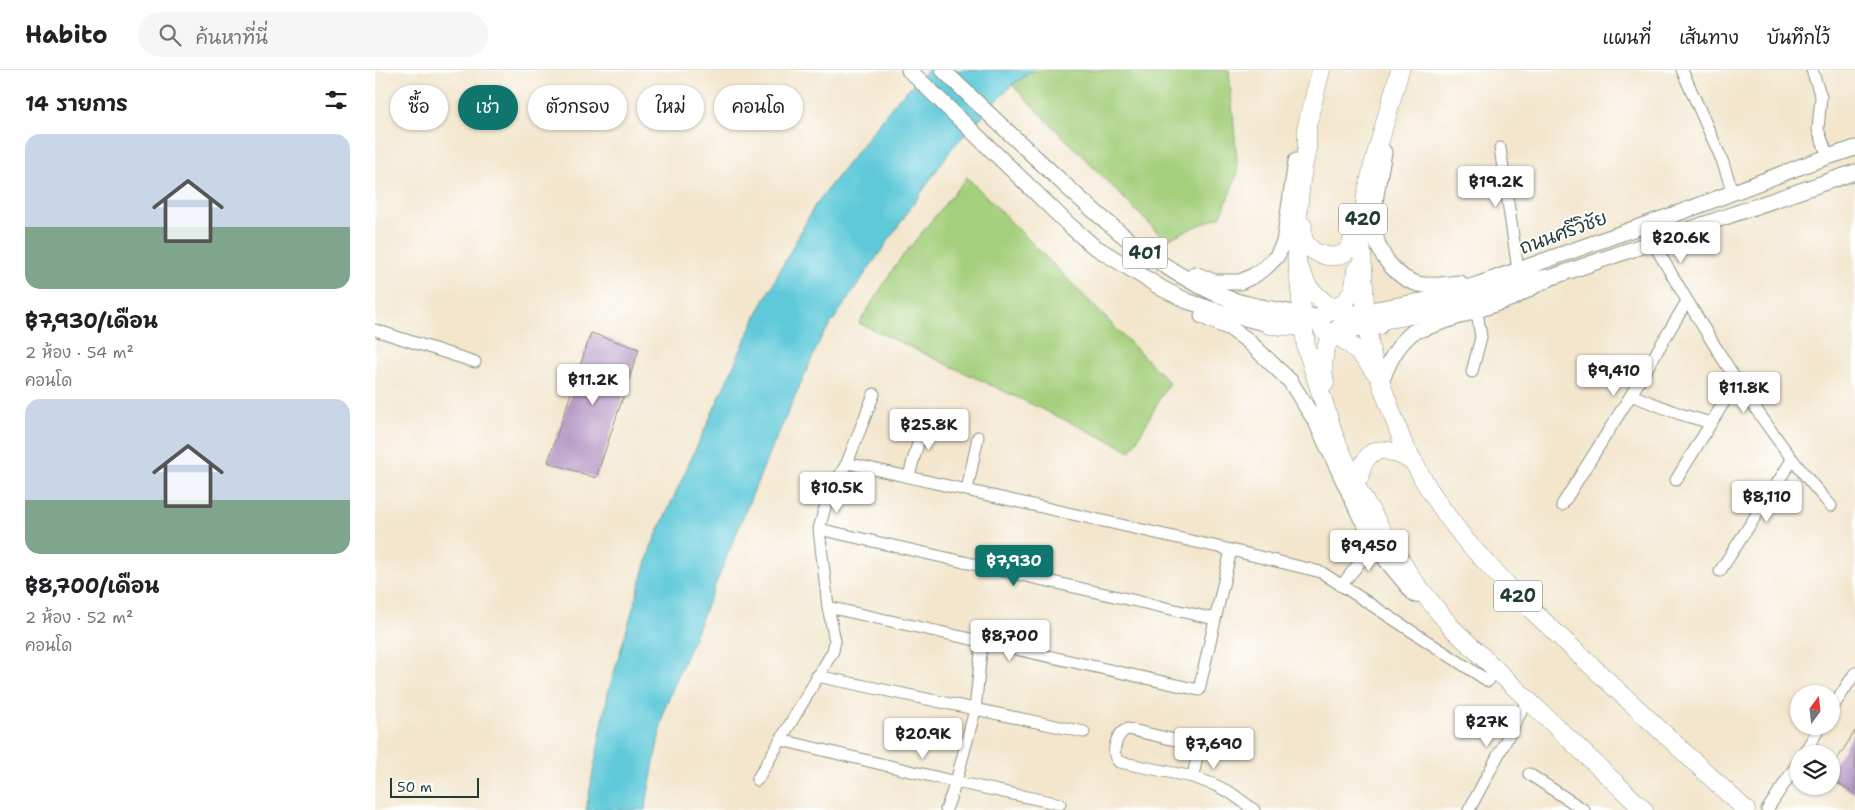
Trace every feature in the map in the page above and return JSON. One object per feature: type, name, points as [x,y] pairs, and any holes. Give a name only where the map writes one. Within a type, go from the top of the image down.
[{"type":"highway","points":[[1321,70],[1307,125],[1307,148],[1302,172],[1297,225],[1297,262],[1307,322],[1306,347],[1335,438],[1359,492],[1413,580],[1451,627],[1643,810]]},
{"type":"highway","name":"420","points":[[1400,70],[1366,196],[1361,237],[1362,318],[1381,382],[1403,443],[1436,500],[1461,534],[1524,603],[1746,810]]},
{"type":"highway","points":[[1269,325],[1295,326],[1307,322],[1334,308],[1348,298],[1355,285],[1356,224],[1360,186],[1373,144],[1385,128]]},
{"type":"highway","points":[[1302,172],[1305,192],[1303,231],[1305,242],[1315,252],[1335,257],[1345,252],[1350,247],[1356,224]]},
{"type":"highway","points":[[1297,262],[1309,288],[1326,304],[1362,318],[1383,320],[1484,294],[1512,284],[1546,279]]},
{"type":"highway","points":[[1362,318],[1343,323],[1327,343],[1323,361],[1325,381],[1339,431],[1360,476],[1408,559],[1443,606],[1462,638]]},
{"type":"highway","points":[[1307,322],[1334,333],[1355,349],[1369,364],[1381,382]]},
{"type":"highway","points":[[1360,476],[1363,463],[1370,455],[1380,450],[1389,450],[1414,462]]},
{"type":"main road","name":"401","points":[[909,70],[1092,245],[1179,297],[1217,311],[1269,325]]},
{"type":"main road","name":"401","points":[[943,70],[1081,200],[1150,257],[1181,276],[1214,293],[1307,322],[1362,318]]},
{"type":"main road","points":[[1054,174],[1102,206],[1148,248],[1168,261],[1214,282],[1240,282],[1266,267],[1277,256],[1284,242],[1292,180],[1307,125]]},
{"type":"main road","points":[[1385,128],[1385,150],[1376,197],[1374,232],[1379,247],[1387,261],[1399,274],[1418,284],[1442,285],[1461,283],[1517,263],[1542,261]]},
{"type":"main road","name":"ถนนศรีวิชัย","points":[[1362,318],[1432,299],[1855,148]]},
{"type":"main road","name":"ถนนศรีวิชัย","points":[[1381,382],[1389,363],[1402,342],[1413,332],[1477,312],[1513,298],[1546,279],[1855,172]]},
{"type":"main road","points":[[1092,245],[1163,298],[1181,308],[1212,319],[1230,328],[1247,340],[1277,367],[1298,393],[1316,422],[1357,510],[1387,560],[1433,617],[1462,638]]},
{"type":"street","points":[[1682,70],[1722,160],[1733,193]]},
{"type":"street","points":[[1812,70],[1821,97],[1818,129],[1828,157]]},
{"type":"street","points":[[1500,148],[1517,263]]},
{"type":"street","points":[[1652,241],[1737,381],[1792,460],[1831,506]]},
{"type":"street","points":[[1561,505],[1631,395],[1687,301]]},
{"type":"street","points":[[1472,372],[1481,337],[1477,312]]},
{"type":"street","points":[[375,330],[475,362]]},
{"type":"street","points":[[1676,480],[1737,381]]},
{"type":"street","points":[[757,780],[833,651],[835,641],[828,608],[819,530],[829,493],[847,463],[874,394]]},
{"type":"street","points":[[1631,395],[1679,414],[1711,423]]},
{"type":"street","points":[[909,476],[924,420]]},
{"type":"street","points":[[967,490],[978,438]]},
{"type":"street","points":[[1720,571],[1792,460]]},
{"type":"street","points":[[847,463],[1321,572],[1488,681],[1496,670]]},
{"type":"street","points":[[819,530],[1215,619]]},
{"type":"street","points":[[1341,586],[1376,542]]},
{"type":"street","points":[[828,608],[1199,690],[1231,550]]},
{"type":"street","points":[[946,810],[956,782],[975,710],[982,642]]},
{"type":"street","points":[[1840,696],[1855,673]]},
{"type":"street","points":[[817,676],[1084,732]]},
{"type":"street","points":[[1469,810],[1528,699]]},
{"type":"street","points":[[1193,777],[1197,751],[1196,747],[1192,744],[1128,730],[1122,731],[1119,735],[1115,752],[1115,758],[1119,762],[1193,777],[1231,793],[1254,810]]},
{"type":"street","points":[[781,740],[956,782],[1060,804]]},
{"type":"street","points":[[1529,774],[1584,810]]},
{"type":"street","points":[[1767,810],[1790,775]]},
{"type":"green space","points":[[1034,70],[1229,70],[1238,172],[1221,216],[1165,240],[1012,85]]},
{"type":"green space","points":[[967,177],[1169,382],[1131,451],[859,323],[897,263]]},
{"type":"water","points":[[928,70],[1034,70],[1012,85],[952,148],[821,338],[764,466],[664,710],[645,810],[586,810],[608,693],[651,547],[759,310],[815,205],[897,100]]},
{"type":"building","points":[[591,333],[639,349],[596,478],[548,462]]},
{"type":"building","points":[[1855,731],[1855,794],[1840,785],[1840,755]]}]
